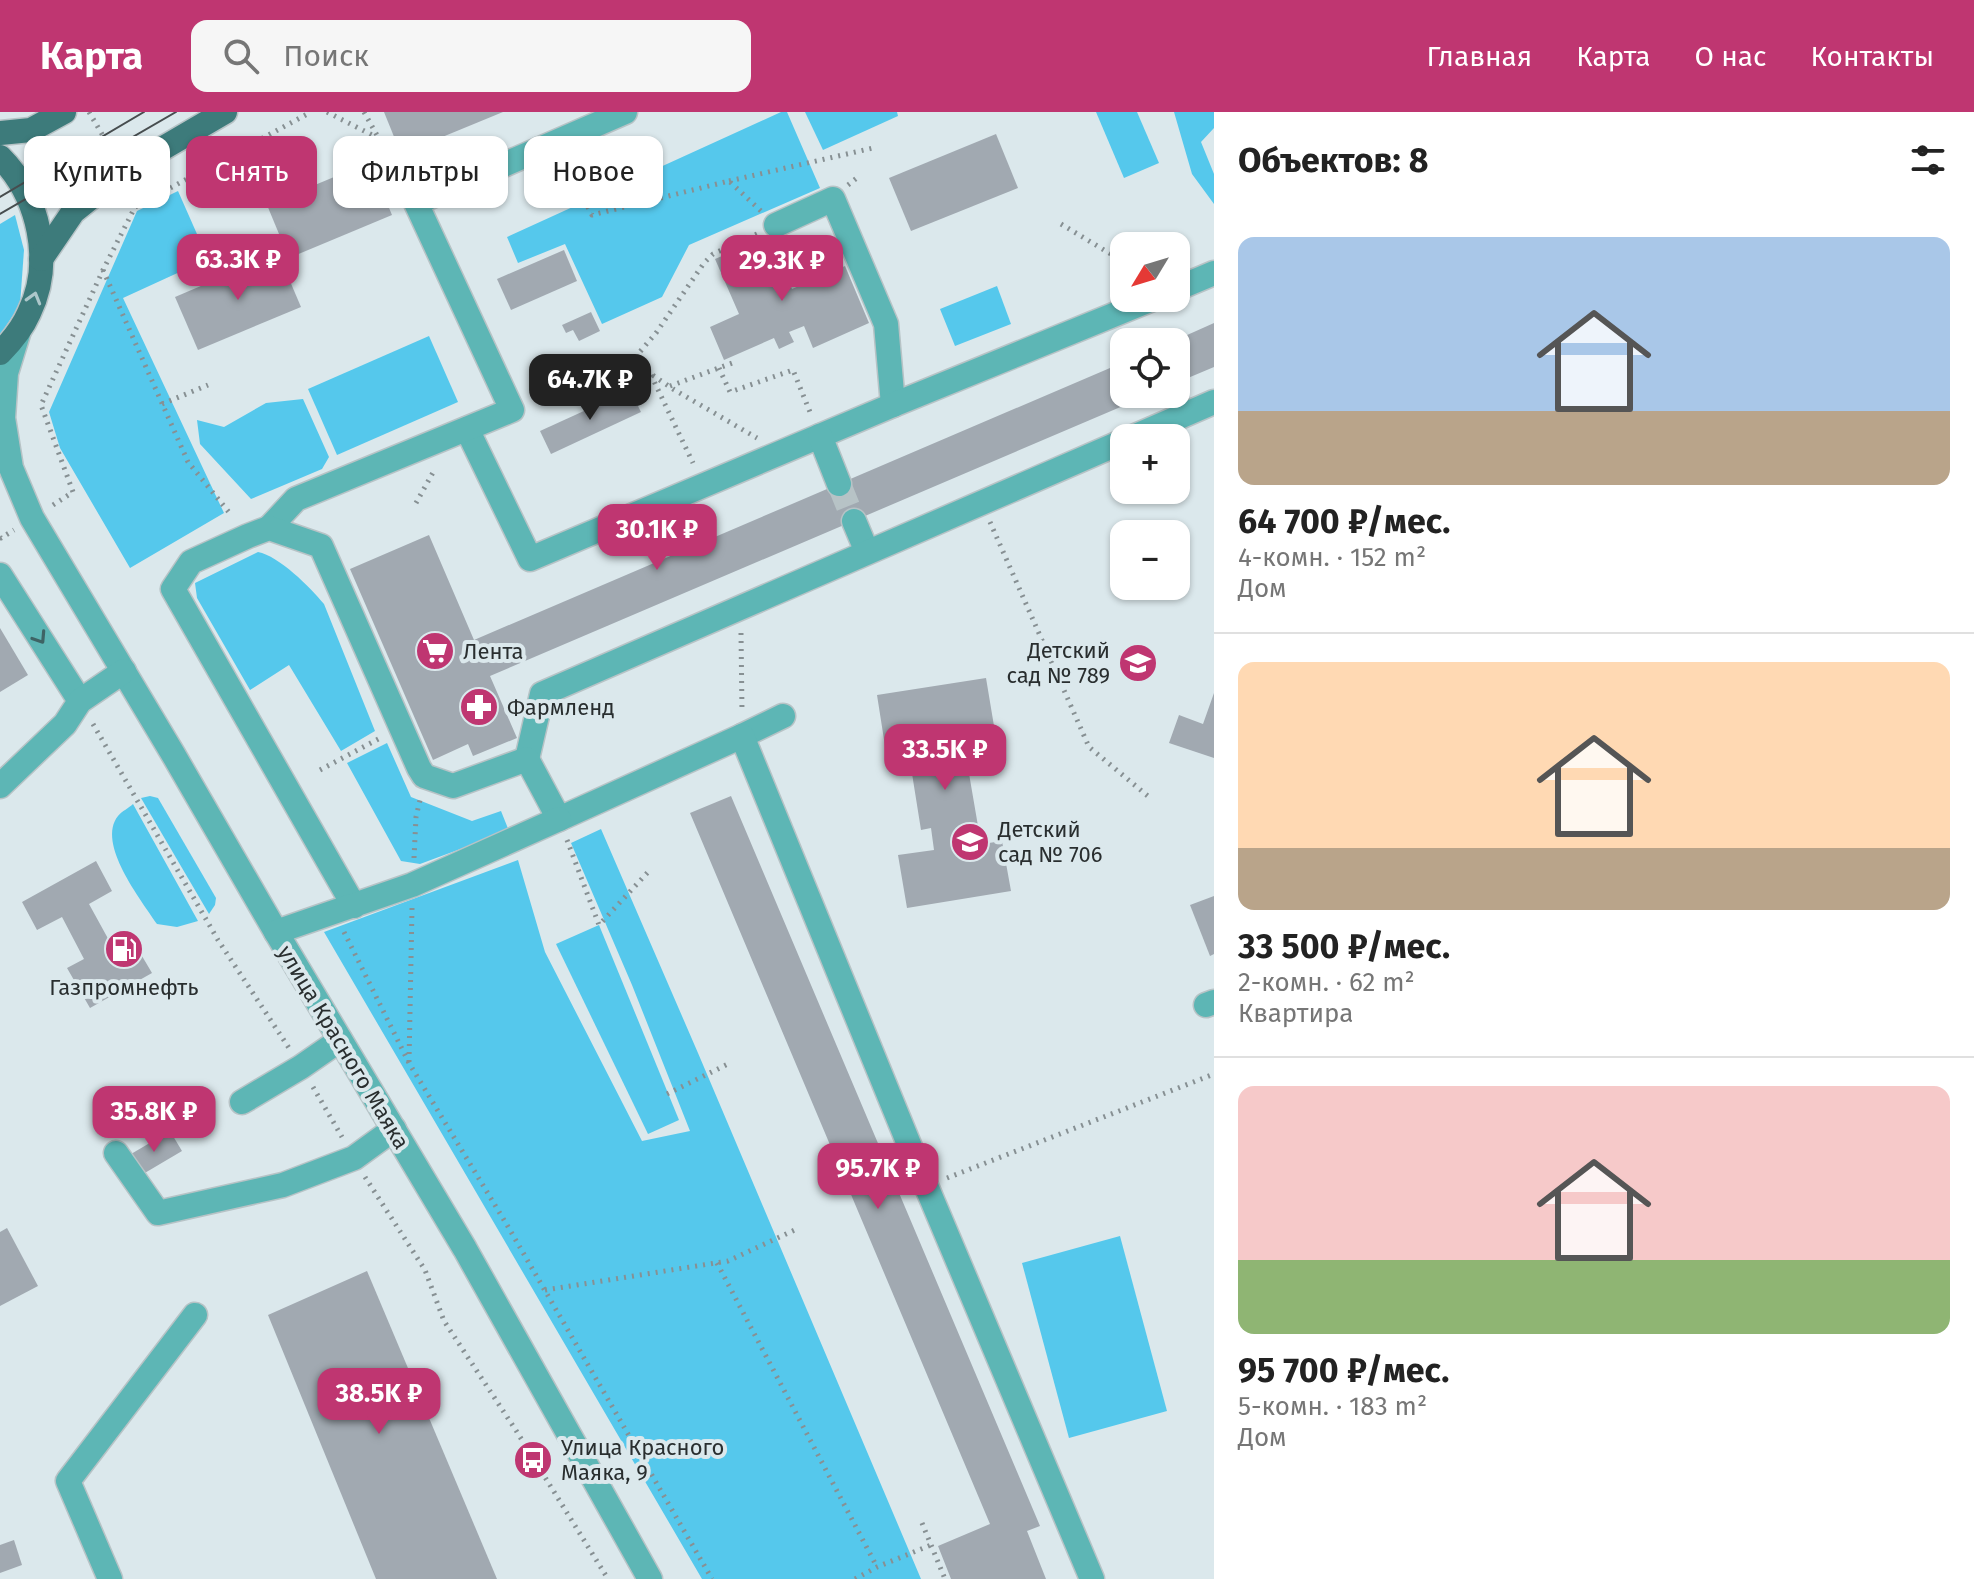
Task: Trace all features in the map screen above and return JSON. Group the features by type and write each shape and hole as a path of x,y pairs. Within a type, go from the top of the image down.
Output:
{"main road":[{"path":"0,133 31,130 64,112"},
{"path":"41,259 73,212 124,171 225,112"},
{"path":"0,157 21,185 35,214 41,259 31,311 18,334 0,353"}],"street":[{"path":"571,136 625,112"},
{"path":"776,225 833,199 886,324 893,405"},
{"path":"344,910 173,589 191,562 258,532 296,499 512,410 418,208"},
{"path":"1190,283 1214,273"},
{"path":"467,429 530,559 1121,312"},
{"name":"улица Красного Маяка","path":"18,334 6,373 3,418 11,468 32,518"},
{"path":"1163,424 1214,402"},
{"path":"820,436 839,484"},
{"path":"559,819 527,759 542,694 1110,447"},
{"name":"улица Красного Маяка","path":"0,475 32,518 124,671 465,1249 650,1579"},
{"path":"854,521 867,552"},
{"path":"258,532 321,546 424,776 453,786 527,759"},
{"path":"0,575 80,701"},
{"path":"0,786 65,724 80,701 124,671"},
{"path":"276,932 412,885 783,716"},
{"path":"742,736 1092,1579"},
{"path":"242,1102 340,1040"},
{"path":"116,1153 158,1213 283,1185 354,1158 394,1129"},
{"path":"110,1579 68,1481 195,1315"}],"path":[{"path":"73,492 41,405 135,207 311,112"},
{"path":"327,112 375,136"},
{"path":"364,112 376,136"},
{"path":"663,197 873,148"},
{"path":"729,181 776,225 713,254 632,361 782,453"},
{"path":"588,208 592,215 620,208"},
{"path":"1061,224 1110,254"},
{"path":"103,270 188,462 258,532"},
{"path":"669,386 735,362"},
{"path":"719,368 730,392 793,370 820,436"},
{"path":"651,374 704,486"},
{"path":"162,404 208,385"},
{"path":"981,503 1089,747 1149,797"},
{"path":"740,607 742,736"},
{"path":"320,770 401,727"},
{"path":"409,1063 416,817"},
{"path":"559,819 599,925 649,871"},
{"path":"344,910 409,1063 712,1579"},
{"path":"667,1094 730,1063"},
{"path":"927,1186 1214,1074"},
{"path":"545,1290 728,1261 799,1228"},
{"path":"717,1263 877,1567"},
{"path":"922,1523 945,1579"},
{"path":"855,1579 931,1545"}],"shaded area":[{"path":"787,112 820,188 689,245 662,297 602,324 565,244 518,263 507,237 571,208 663,208 663,166"},
{"path":"805,112 897,112 898,116 823,150"},
{"path":"1096,112 1137,112 1159,163 1124,178"},
{"path":"1174,112 1214,112 1214,128 1201,142 1214,174 1214,204 1192,174"},
{"path":"178,191 208,259 123,298 224,513 130,568 60,448 49,412 137,211 143,208 170,208 170,195"},
{"path":"15,215 24,250 20,305 0,335 0,224"},
{"path":"997,286 1011,324 955,346 940,309"},
{"path":"429,336 458,402 337,455 308,389"},
{"path":"303,399 329,457 322,469 251,499 200,444 197,420 224,427 266,403"},
{"path":"258,552 284,566 324,604 375,731 341,751 289,665 250,690 197,598 195,583"},
{"path":"387,743 411,797 472,821 501,811 509,831 420,864 401,861 347,763"},
{"path":"141,798 158,798 216,898 209,914"},
{"path":"133,804 198,921 177,927 157,924 123,871 116,856 113,827 118,816"},
{"path":"601,829 921,1579 702,1579 324,932 518,860 545,952 642,1141 690,1131 571,843"},
{"path":"599,925 679,1120 648,1134 556,944"},
{"path":"1120,1236 1167,1411 1069,1438 1022,1263"}],"building":[{"path":"384,112 503,112 445,136 394,136"},
{"path":"996,134 1018,188 911,231 889,178"},
{"path":"333,177 333,208 389,208 392,215 289,258 268,208 317,208 317,184"},
{"path":"769,236 792,289 845,266 869,323 813,348 804,326 789,332 794,342 779,349 774,338 724,360 710,327 739,314 715,259"},
{"path":"564,250 577,281 511,310 497,279"},
{"path":"278,253 301,307 198,350 175,297"},
{"path":"591,312 600,331 579,341 573,330 566,333 562,325"},
{"path":"1214,323 1214,367 1190,377 1190,334"},
{"path":"1110,368 1110,408 1118,408 490,676 517,738 473,756 468,744 433,760 350,569 429,535 474,640"},
{"path":"630,390 641,412 551,454 540,431"},
{"path":"0,628 28,675 0,692"},
{"path":"986,678 995,732 955,738 958,757 966,756 978,826 966,828 969,846 1002,841 1011,891 907,908 898,855 934,850 931,828 921,830 910,761 923,759 920,740 885,746 877,695"},
{"path":"1214,693 1214,758 1169,743 1179,715 1203,724"},
{"path":"731,796 1040,1526 1027,1531 1046,1579 951,1579 938,1546 990,1524 690,813"},
{"path":"96,861 112,891 89,904 111,944 129,934 152,973 90,1008 67,968 84,959 62,917 37,930 22,902"},
{"path":"1214,896 1214,954 1210,956 1190,905"},
{"path":"170,1131 182,1151 138,1177 126,1157"},
{"path":"7,1228 38,1286 0,1306 0,1232"},
{"path":"367,1271 497,1579 376,1579 268,1315"},
{"path":"14,1540 22,1565 0,1573 0,1545"}],"tunnel":[{"path":"839,484 854,521"}],"tram line":[{"path":"0,197 144,112"},
{"path":"0,214 176,112"}],"place":[{"name":"Лента","path":"435,651"},
{"name":"Детский сад № 789","path":"1138,663"},
{"name":"Фармленд","path":"479,707"},
{"name":"Детский сад № 706","path":"970,842"},
{"name":"Газпромнефть","path":"124,949"},
{"name":"Улица Красного Маяка, 9","path":"533,1460"}]}
